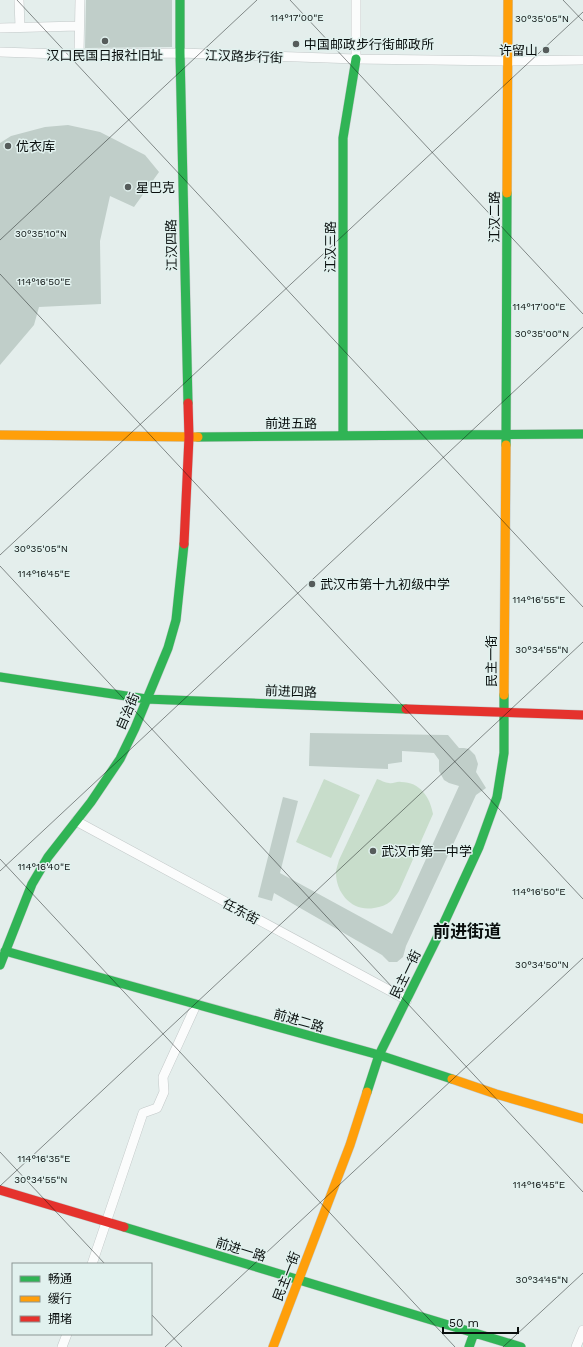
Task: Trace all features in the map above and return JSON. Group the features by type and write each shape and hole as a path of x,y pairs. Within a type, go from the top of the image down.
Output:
{"street":[{"path":"19,0 20,28"},
{"path":"78,54 80,0"},
{"name":"江汉四路","path":"180,0 189,437"},
{"path":"356,0 356,59"},
{"name":"江汉二路","path":"505,435 508,0"},
{"path":"0,28 79,26"},
{"name":"江汉路步行街","path":"0,52 180,54 508,62 583,60"},
{"name":"江汉三路","path":"343,436 343,138 356,59"},
{"name":"前进五路","path":"0,435 189,437 583,434"},
{"name":"民主一街","path":"273,1347 350,1145 379,1055 437,938 479,847 497,796 504,753 505,435"},
{"name":"自治街","path":"0,965 32,884 48,857 91,802 120,759 135,728 168,648 176,620 184,552 189,437"},
{"name":"前进四路","path":"0,677 146,699 583,715"},
{"name":"任东街","path":"76,821 407,1000"},
{"name":"前进二路","path":"5,952 379,1055 496,1094 583,1119"},
{"path":"92,1263 143,1113 158,1108 164,1092 162,1077 196,1004"},
{"name":"前进一路","path":"0,1190 521,1347"},
{"path":"576,1347 583,1330"},
{"path":"469,1347 474,1333"},
{"path":"62,1347 67,1335"}],"green space":[{"path":"324,779 360,795 331,858 296,842"},
{"path":"377,779 388,783 408,783 419,788 427,796 433,814 398,892 391,901 385,905 377,908 366,909 353,904 342,894 337,881 336,871 339,860"}],"building":[{"path":"86,0 172,0 172,47 85,48"},
{"path":"68,125 100,132 145,155 159,172 134,207 110,196 100,241 101,304 39,307 34,325 0,365 0,143 11,136 45,127"},
{"path":"310,733 448,735 459,748 469,749 475,755 478,764 476,772 486,788 476,795 406,946 403,957 397,962 389,962 382,955 274,893 272,901 258,897 283,797 298,801 280,873 392,934 459,786 444,780 439,771 439,760 434,753 402,751 402,762 388,764 388,769 309,766"}],"traffic: fast":[{"path":"180,0 188,403"},
{"path":"343,436 343,138 356,59"},
{"path":"506,445 507,193"},
{"path":"198,437 583,434"},
{"path":"0,965 32,884 48,857 91,802 120,759 135,728 168,648 176,620 184,544"},
{"path":"0,677 146,699 406,709"},
{"path":"367,1092 379,1055 437,938 479,847 497,797 504,753 504,695"},
{"path":"5,951 379,1055 452,1079"},
{"path":"124,1227 521,1347"},
{"path":"469,1347 474,1333"}],"traffic: slow":[{"path":"507,193 508,0"},
{"path":"0,435 198,437"},
{"path":"504,695 506,445"},
{"path":"452,1079 496,1094 583,1119"},
{"path":"273,1347 350,1145 367,1092"}],"traffic: jam":[{"path":"184,544 189,437 188,403"},
{"path":"406,709 583,715"},
{"path":"0,1190 124,1227"}],"place":[{"name":"汉口民国日报社旧址","path":"105,41"},
{"name":"中国邮政步行街邮政所","path":"296,44"},
{"name":"许留山","path":"546,50"},
{"name":"优衣库","path":"8,146"},
{"name":"星巴克","path":"128,187"},
{"name":"武汉市第十九初级中学","path":"312,584"},
{"name":"武汉市第一中学","path":"373,851"}],"district":[{"name":"前进街道","path":"467,931"}]}
